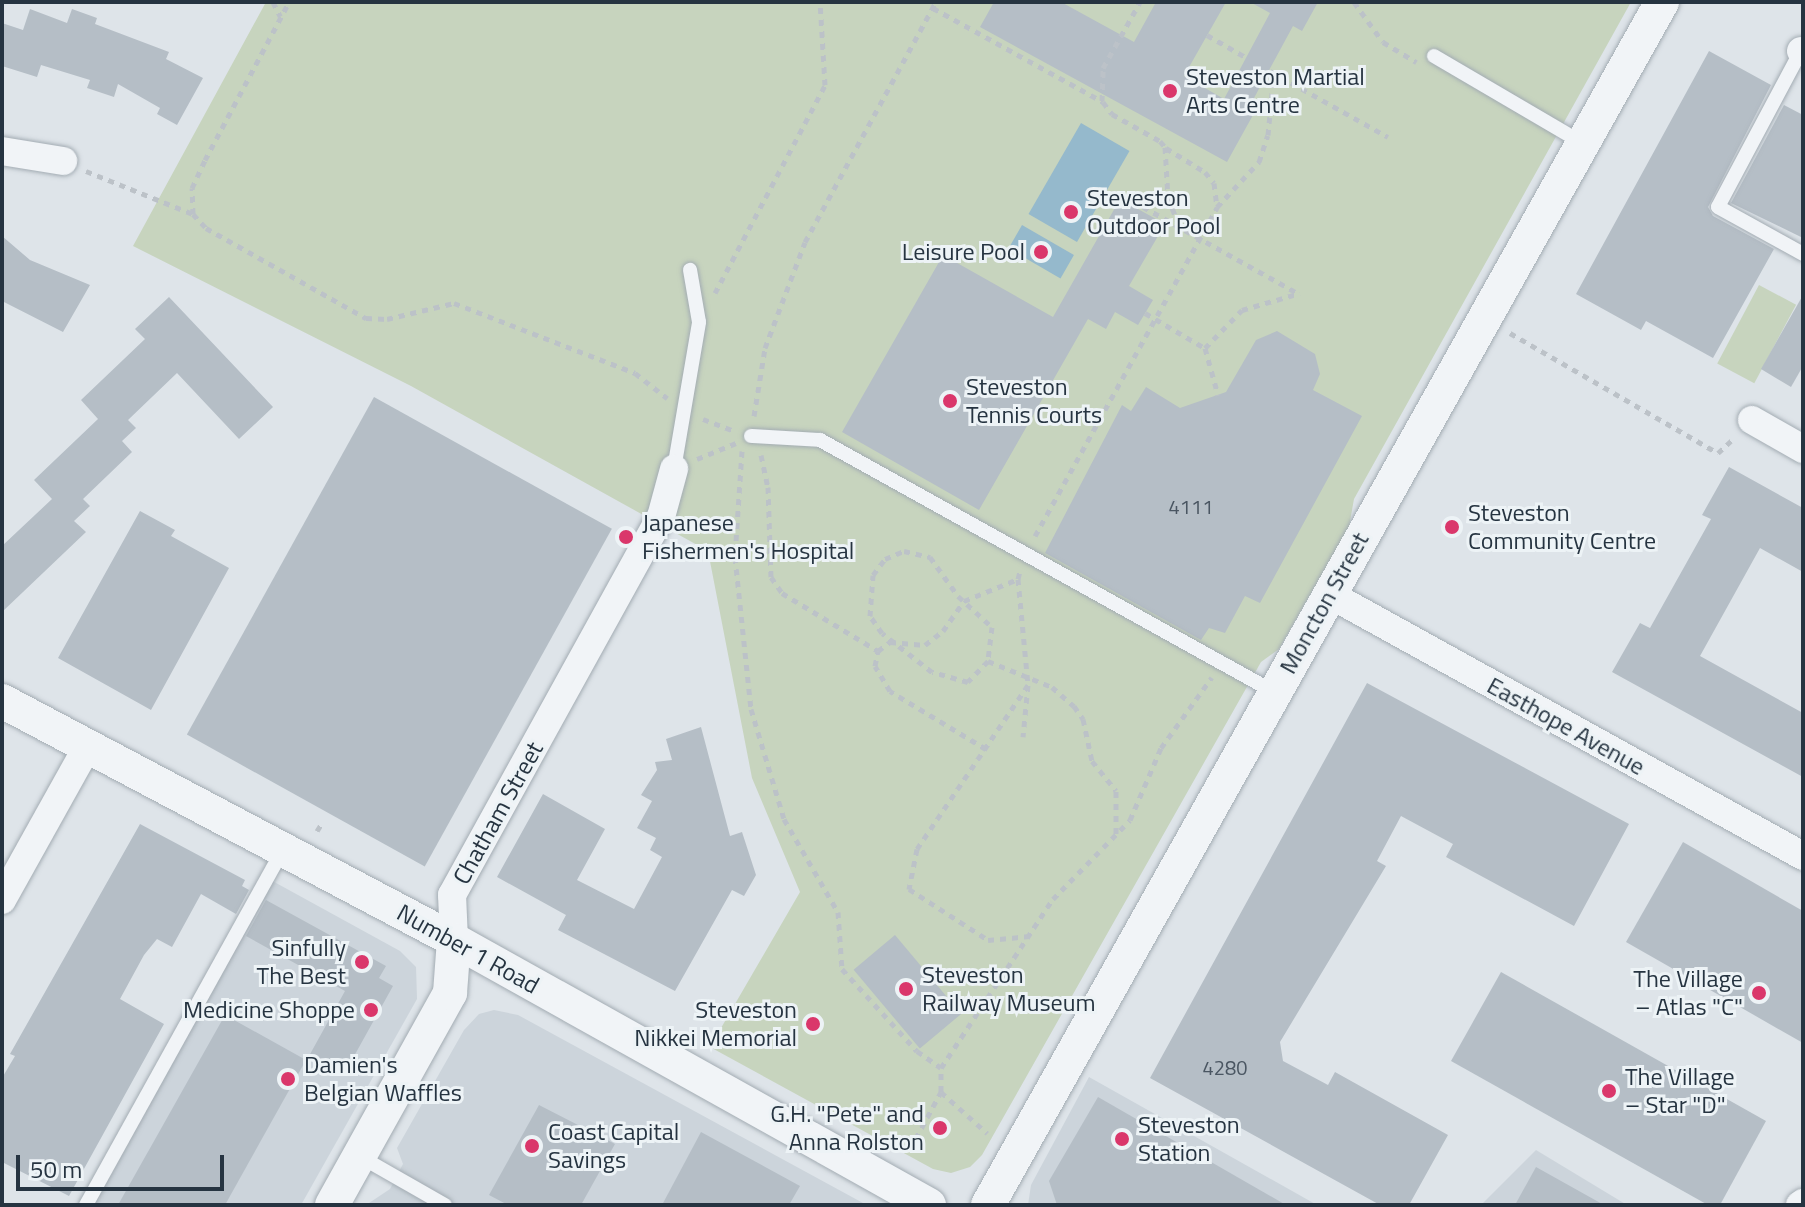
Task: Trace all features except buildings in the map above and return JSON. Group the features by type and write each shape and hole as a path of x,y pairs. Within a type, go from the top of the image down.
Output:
{"street":[{"name":"Moncton Street","path":"988,1205 1662,2"},
{"path":"2,151 63,161"},
{"path":"1752,420 1803,449"},
{"name":"Chatham Street","path":"332,1205 450,993 454,940 452,895 661,517 674,469"},
{"name":"Easthope Avenue","path":"1329,594 1803,856"},
{"name":"Number 1 Road","path":"2,701 454,940 929,1205"},
{"path":"2,900 87,747"}],"lane":[{"path":"1802,50 1718,207 1803,254"},
{"path":"1430,62 1582,143"},
{"path":"674,469 699,322 690,270"},
{"path":"754,436 820,440 1220,665 1274,692"},
{"path":"86,1205 282,850"},
{"path":"359,1156 445,1205"}],"path":[{"path":"273,2 281,16"},
{"path":"193,214 192,188 198,174 289,2"},
{"path":"699,322 825,85 820,2"},
{"path":"1140,2 1103,68 1099,88 1103,102 1112,114 1205,172 1214,183 1217,207"},
{"path":"1354,2 1383,42 1430,62"},
{"path":"878,651 782,593 771,577 768,487 754,436 765,348 805,242 934,5 1103,102"},
{"path":"1207,35 1247,58"},
{"path":"1023,737 1028,685 1018,579 1025,555 1198,239 1217,207 1250,175 1264,151 1272,72 1388,137"},
{"path":"1165,147 1168,197 1180,229"},
{"path":"63,161 193,214 206,228 366,318 387,319 454,303 635,373 686,412 754,436"},
{"path":"1122,195 1299,293 1242,310 1205,348"},
{"path":"1145,313 1205,348 1218,395"},
{"path":"1483,317 1718,453 1752,420"},
{"path":"674,469 754,436"},
{"path":"754,436 739,457 735,557 751,709 784,819 838,912 842,969 917,1051 941,1068"},
{"path":"904,551 930,557 964,601 992,627 988,661 968,682 950,680 898,643 882,633 870,616 873,575 885,559 904,551"},
{"path":"986,749 890,691 875,666 878,651 890,642 925,645 943,631 964,601 1018,579"},
{"path":"988,661 1064,694 1083,719 1092,761 1116,791 1116,835"},
{"path":"910,1149 941,1092 941,1068 1053,899 1130,820 1161,748 1220,665"},
{"path":"1028,685 917,849 909,889 988,940 1031,935"},
{"path":"317,831 322,823"},
{"path":"941,1092 987,1133"}],"shaded area":[{"path":"267,878 400,951 416,967 417,999 301,1205 86,1205"},
{"path":"494,1010 518,1015 863,1203 889,1205 366,1205 390,1189 403,1164 397,1148 464,1030 479,1014"},
{"name":"Steveston Station","path":"1089,1077 1317,1205 1028,1205 1031,1185"},
{"path":"1536,1150 1627,1205 1481,1205"}],"green space":[{"path":"266,2 1631,2 1354,499 1349,527 1279,649 1261,662 982,1155 970,1167 951,1173 933,1169 710,1047 800,892 752,778 708,551 411,386 133,246"},
{"path":"1759,285 1796,305 1754,383 1717,364"}],"water":[{"path":"1081,123 1129,151 1077,242 1028,214"},
{"name":"Leisure Pool","path":"1022,225 1074,255 1060,278 1008,248"}],"place":[{"name":"Steveston Martial Arts Centre","path":"1170,91"},
{"name":"Steveston Outdoor Pool","path":"1071,212"},
{"name":"Leisure Pool","path":"1041,252"},
{"name":"Steveston Tennis Courts","path":"950,401"},
{"name":"Steveston Community Centre","path":"1452,527"},
{"name":"Japanese Fishermen's Hospital","path":"626,537"},
{"name":"Sinfully The Best","path":"362,962"},
{"name":"Steveston Railway Museum","path":"906,989"},
{"name":"The Village – Atlas \"C\"","path":"1759,993"},
{"name":"Medicine Shoppe","path":"371,1010"},
{"name":"Steveston Nikkei Memorial","path":"813,1024"},
{"name":"Damien's Belgian Waffles","path":"288,1079"},
{"name":"The Village – Star \"D\"","path":"1609,1091"},
{"name":"G.H. \"Pete\" and Anna Rolston","path":"940,1128"},
{"name":"Steveston Station","path":"1122,1139"},
{"name":"Coast Capital Savings","path":"532,1146"}]}
